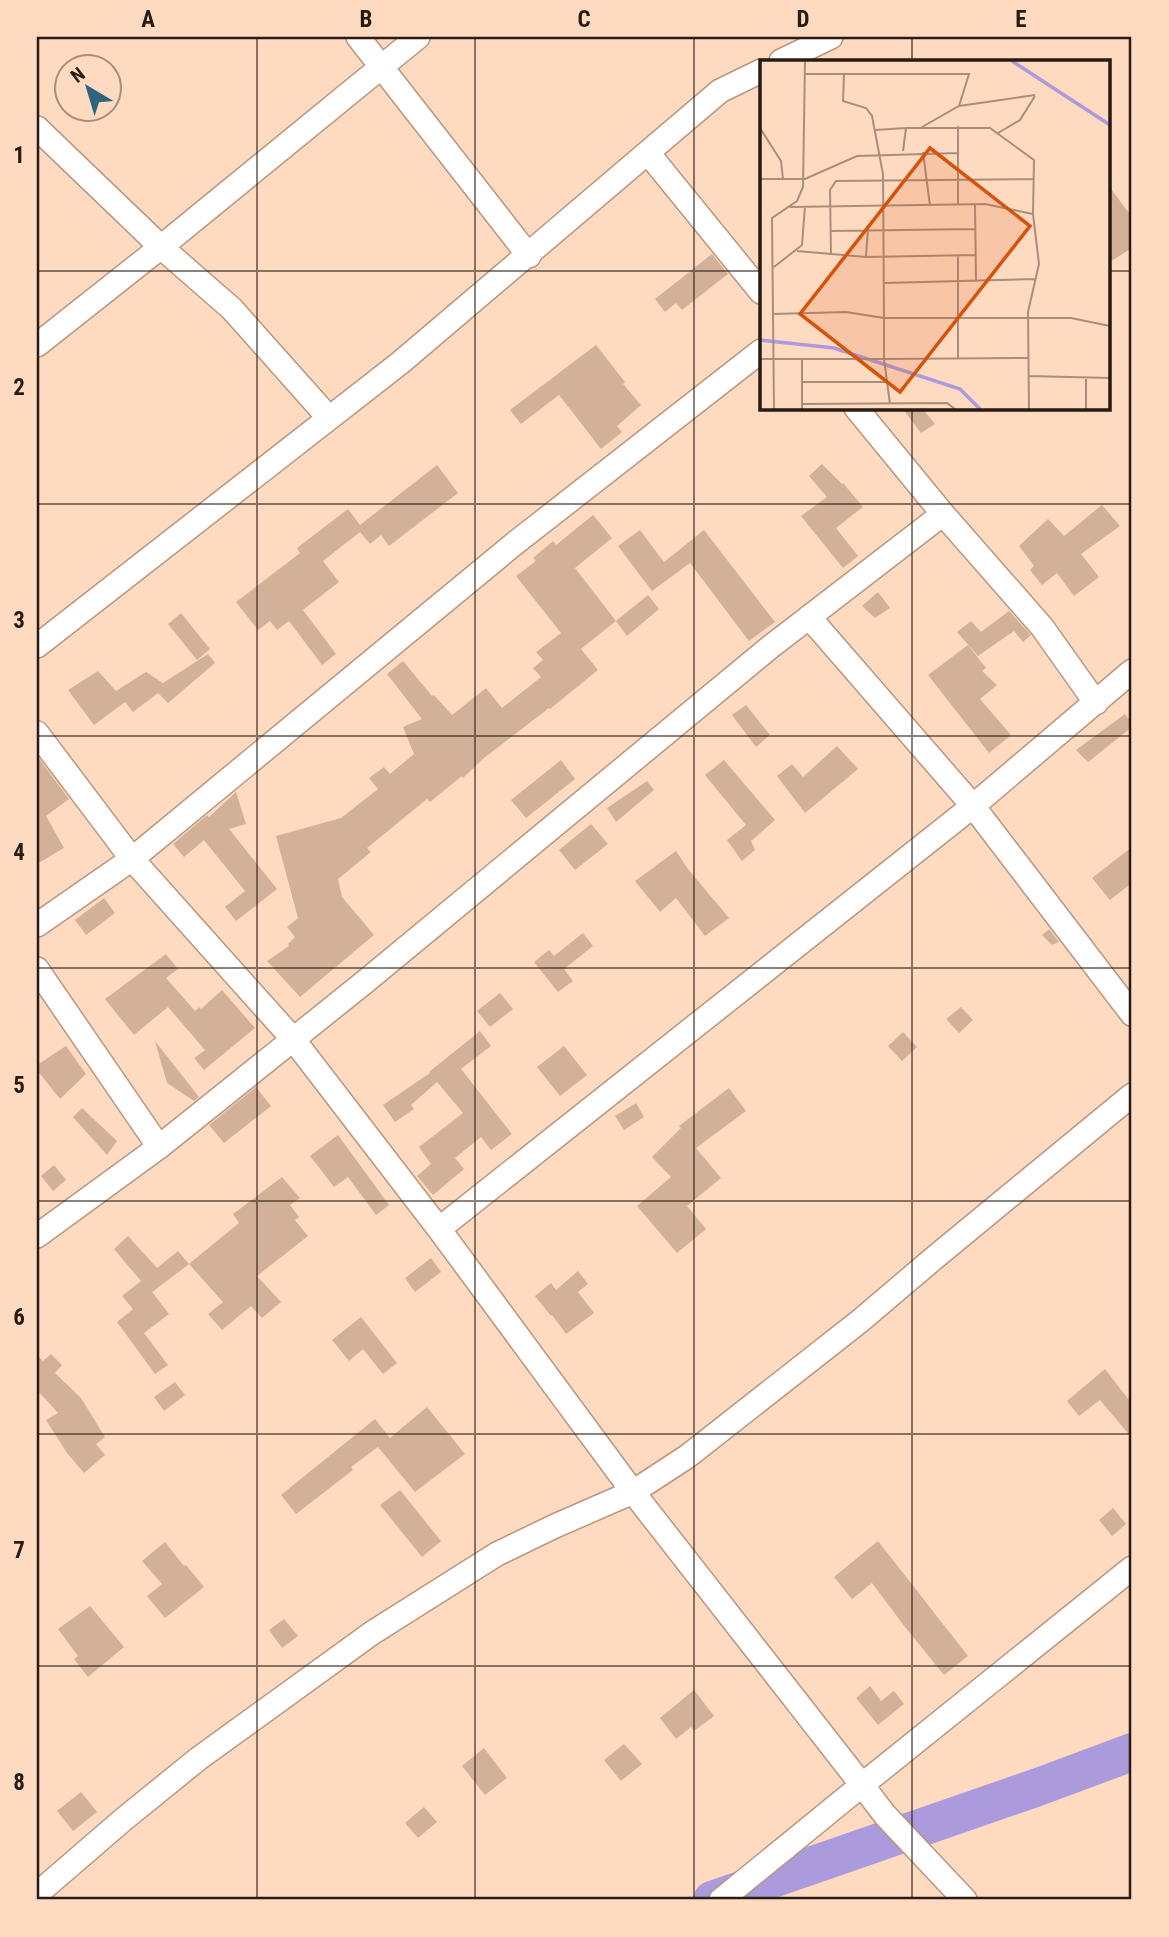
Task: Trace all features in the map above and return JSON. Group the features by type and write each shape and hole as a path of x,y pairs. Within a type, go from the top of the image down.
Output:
{"street":[{"path":"358,37 529,256"},
{"path":"37,345 418,37"},
{"path":"783,60 831,37"},
{"path":"37,646 400,363 720,91 760,71"},
{"path":"37,128 160,247 232,309 329,418"},
{"path":"648,153 760,291"},
{"path":"37,925 132,859 514,544 760,352"},
{"path":"858,410 943,514 1042,627 1096,703"},
{"path":"37,1236 159,1147 376,973 809,617 943,514"},
{"path":"809,617 973,806 1132,1014"},
{"path":"439,1229 973,806 1132,671"},
{"path":"37,733 132,859 293,1039 439,1229 633,1492 885,1815 965,1900"},
{"path":"37,970 159,1147"},
{"path":"37,1894 198,1759 361,1641 497,1554 633,1492 688,1456 860,1321 1132,1095"},
{"path":"721,1900 1132,1568"}],"building":[{"path":"1110,188 1132,217 1132,248 1110,262"},
{"path":"712,254 728,274 682,310 676,303 665,312 655,299"},
{"path":"596,345 641,405 617,426 622,432 601,449 559,395 521,424 510,410"},
{"path":"904,410 924,410 935,424 921,433"},
{"path":"822,464 863,507 836,528 858,556 843,568 801,516 827,497 809,476"},
{"path":"437,465 458,493 389,546 381,535 370,544 360,532 323,561 339,582 303,610 336,654 322,665 289,621 277,630 270,621 258,630 236,602 300,553 297,548 348,509 360,525"},
{"path":"1102,505 1120,526 1081,554 1099,577 1074,596 1057,573 1042,585 1030,570 1034,566 1019,546 1048,519 1064,536"},
{"path":"593,515 612,538 575,568 616,621 581,649 598,670 484,758 463,778 462,776 430,802 427,799 367,848 371,852 338,879 342,897 374,935 300,997 267,961 289,946 295,937 287,927 298,918 276,836 341,818 378,789 369,778 384,767 390,774 414,754 403,727 422,719 387,674 403,661 452,715 486,688 502,708 541,677 533,668 543,660 536,652 561,633 516,576 536,561 533,558 553,541 556,545"},
{"path":"640,530 664,562 704,530 775,622 749,641 690,563 652,591 618,546"},
{"path":"878,592 890,608 875,618 862,606"},
{"path":"648,595 659,609 627,636 616,621"},
{"path":"1009,611 1031,635 1023,642 1014,631 978,656 957,632 971,621 981,632"},
{"path":"181,613 210,649 197,660 168,624"},
{"path":"968,645 986,668 982,671 997,685 980,699 1011,735 989,753 928,675"},
{"path":"208,654 215,663 168,703 158,693 133,712 125,702 94,725 68,690 98,671 116,691 146,672 163,683"},
{"path":"746,705 770,735 756,747 732,715"},
{"path":"1125,714 1132,727 1088,762 1076,750"},
{"path":"837,746 858,769 805,813 777,776 792,764 803,777"},
{"path":"37,756 69,799 46,816 64,848 37,864"},
{"path":"561,760 575,779 526,818 511,800"},
{"path":"724,760 775,820 751,841 755,850 742,861 727,840 746,825 705,775"},
{"path":"647,781 654,790 616,822 607,808"},
{"path":"236,792 246,824 229,829 277,889 236,921 225,907 245,891 204,840 184,857 173,844"},
{"path":"591,824 608,844 575,870 559,850"},
{"path":"1132,847 1132,883 1110,900 1092,878"},
{"path":"676,851 729,918 705,936 676,898 660,912 635,881"},
{"path":"104,898 115,913 86,935 75,920"},
{"path":"1049,929 1059,942 1052,945 1042,935"},
{"path":"583,933 593,946 564,969 573,981 558,992 534,962 549,950 554,956"},
{"path":"166,954 178,969 166,978 195,1011 200,1007 201,1009 222,990 255,1028 204,1070 194,1058 205,1050 168,1007 134,1035 105,999"},
{"path":"500,993 513,1009 490,1027 477,1011"},
{"path":"961,1007 973,1020 959,1033 946,1019"},
{"path":"480,1031 491,1046 461,1069 512,1134 491,1150 481,1137 455,1158 464,1169 433,1195 417,1176 431,1164 419,1147 463,1113 437,1082 411,1105 414,1109 395,1122 383,1105 430,1073"},
{"path":"903,1032 917,1047 902,1061 888,1046"},
{"path":"155,1041 199,1097 194,1101 167,1083"},
{"path":"66,1046 86,1074 60,1099 37,1070 37,1065"},
{"path":"564,1046 587,1075 560,1096 537,1067"},
{"path":"256,1087 271,1106 224,1143 209,1125"},
{"path":"729,1088 746,1111 696,1148 721,1178 687,1206 706,1229 677,1253 637,1206 671,1177 652,1157 681,1128 679,1126"},
{"path":"636,1103 644,1117 624,1130 615,1116"},
{"path":"82,1108 117,1141 107,1155 73,1117"},
{"path":"338,1135 389,1205 376,1215 348,1177 334,1187 310,1156"},
{"path":"54,1165 66,1180 53,1191 41,1176"},
{"path":"282,1177 300,1198 290,1205 299,1217 295,1220 308,1236 257,1276 281,1302 262,1318 251,1306 222,1330 208,1314 223,1302 189,1264 239,1223 233,1214"},
{"path":"128,1236 157,1268 178,1251 189,1264 152,1292 169,1314 144,1333 168,1365 155,1374 117,1322 133,1309 122,1296 141,1281 114,1249"},
{"path":"431,1258 441,1272 415,1292 405,1278"},
{"path":"578,1271 588,1284 578,1292 594,1313 566,1334 535,1296 551,1283 556,1290"},
{"path":"361,1317 397,1363 383,1374 363,1349 349,1361 332,1340"},
{"path":"51,1354 62,1365 55,1373 81,1398 105,1437 96,1444 105,1455 84,1473 67,1453 46,1420 58,1413 37,1390 37,1355 43,1361"},
{"path":"1105,1369 1132,1404 1132,1438 1100,1400 1079,1416 1067,1401"},
{"path":"175,1382 185,1395 164,1411 154,1397"},
{"path":"427,1407 465,1454 415,1492 378,1447 296,1514 281,1495 375,1419 390,1438"},
{"path":"400,1490 441,1541 422,1557 380,1505"},
{"path":"1113,1508 1126,1524 1112,1536 1099,1520"},
{"path":"878,1541 968,1656 944,1675 872,1583 852,1599 834,1577"},
{"path":"165,1542 204,1587 165,1618 147,1596 162,1584 142,1561"},
{"path":"90,1606 124,1647 88,1677 74,1659 78,1656 58,1629"},
{"path":"284,1619 298,1636 282,1648 269,1630"},
{"path":"870,1686 881,1701 894,1691 904,1704 878,1725 856,1698"},
{"path":"694,1690 714,1716 694,1731 691,1727 676,1739 660,1718"},
{"path":"624,1744 642,1764 621,1781 604,1760"},
{"path":"484,1748 507,1778 485,1795 462,1766"},
{"path":"81,1792 97,1812 73,1831 57,1811"},
{"path":"424,1807 437,1822 418,1838 405,1823"}],"waterway":[{"path":"712,1900 1132,1752"}]}
